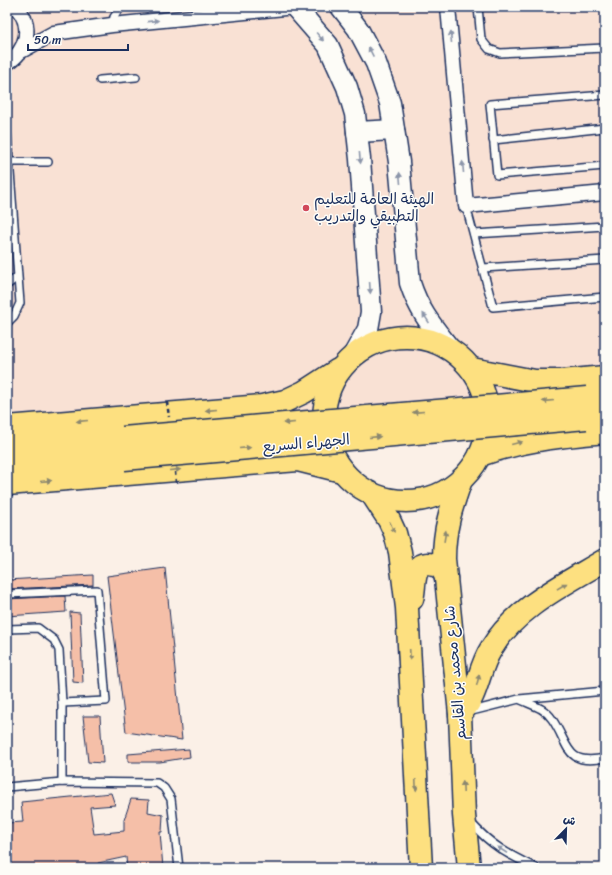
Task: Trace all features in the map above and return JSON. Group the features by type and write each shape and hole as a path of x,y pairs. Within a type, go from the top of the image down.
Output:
{"main road":[{"path":"401,337 423,338 450,349 462,358 472,369 480,382 488,411 488,426 485,441 480,455 471,469 461,480 448,490 434,496 418,500 403,501 387,499 372,494 355,484 342,470 333,457 327,443 324,428 323,412 326,397 331,383 339,370 354,354 380,340 401,337"},
{"path":"472,369 534,381 562,381 605,377"},
{"path":"7,427 262,406 285,401 339,370"},
{"name":"الجهراء السريع","path":"7,448 605,396"},
{"name":"الجهراء السريع","path":"7,469 605,416"},
{"path":"480,455 502,447 524,442 552,437 605,432"},
{"name":"الجهراء السريع","path":"7,484 298,460 342,470"},
{"name":"شارع محمد بن القاسم","path":"461,480 448,519 444,542 444,559 460,714 464,815 468,868"},
{"path":"372,494 389,520 395,533 400,552 407,608 421,868"},
{"path":"460,714 472,700 476,691 481,668 492,647 511,623 551,592 605,560"},
{"path":"407,608 413,595 414,577 419,568 433,564 442,569 446,578"}],"street":[{"path":"7,63 14,59 21,51 26,40 24,18 16,7"},
{"path":"21,51 54,33 112,25 295,7 328,45 347,87 355,114 362,182 371,312 368,329 354,354"},
{"path":"341,7 358,29 376,63 390,103 399,162 410,283 415,298 424,316 450,349"},
{"path":"448,7 466,206 605,193"},
{"path":"357,132 394,130"}],"lane":[{"path":"112,25 114,17 121,7"},
{"path":"478,7 481,39 489,49 500,53 605,48"},
{"path":"100,80 136,77"},
{"path":"605,95 490,104 497,175 605,166"},
{"path":"493,140 605,128"},
{"path":"7,133 8,162 20,303 14,316 7,323"},
{"path":"8,162 48,162"},
{"path":"466,206 493,307 605,297"},
{"path":"474,234 605,226"},
{"path":"483,268 605,260"},
{"path":"7,285 17,277"},
{"path":"7,594 97,590 106,701 62,703"},
{"path":"7,629 38,628 54,640 59,650 62,703 62,782"},
{"path":"460,714 519,699 605,690"},
{"path":"519,699 542,709 552,718 568,750 578,758 594,760 605,758"},
{"path":"7,787 62,782 157,783 164,788 171,799 179,868"},
{"path":"464,815 492,844 536,868"}],"shaded area":[{"name":"الهيئة العامة للتعليم التطبيقي والتدريب","path":"7,7 605,7 605,410 7,459"}],"building":[{"path":"165,568 182,740 126,732 107,576"},
{"path":"93,575 93,585 7,589 7,580"},
{"path":"65,596 66,612 7,616 7,599"},
{"path":"70,612 80,613 83,683 73,682"},
{"path":"83,716 100,716 103,763 88,762"},
{"path":"189,749 190,757 160,762 128,762 128,754"},
{"path":"111,793 115,805 90,807 94,834 124,831 124,820 131,799 149,800 148,812 163,815 162,832 160,832 163,868 127,868 126,857 98,863 97,868 7,868 7,823 23,822 21,802"}],"place":[{"name":"الهيئة العامة للتعليم التطبيقي والتدريب","path":"306,208"}]}
